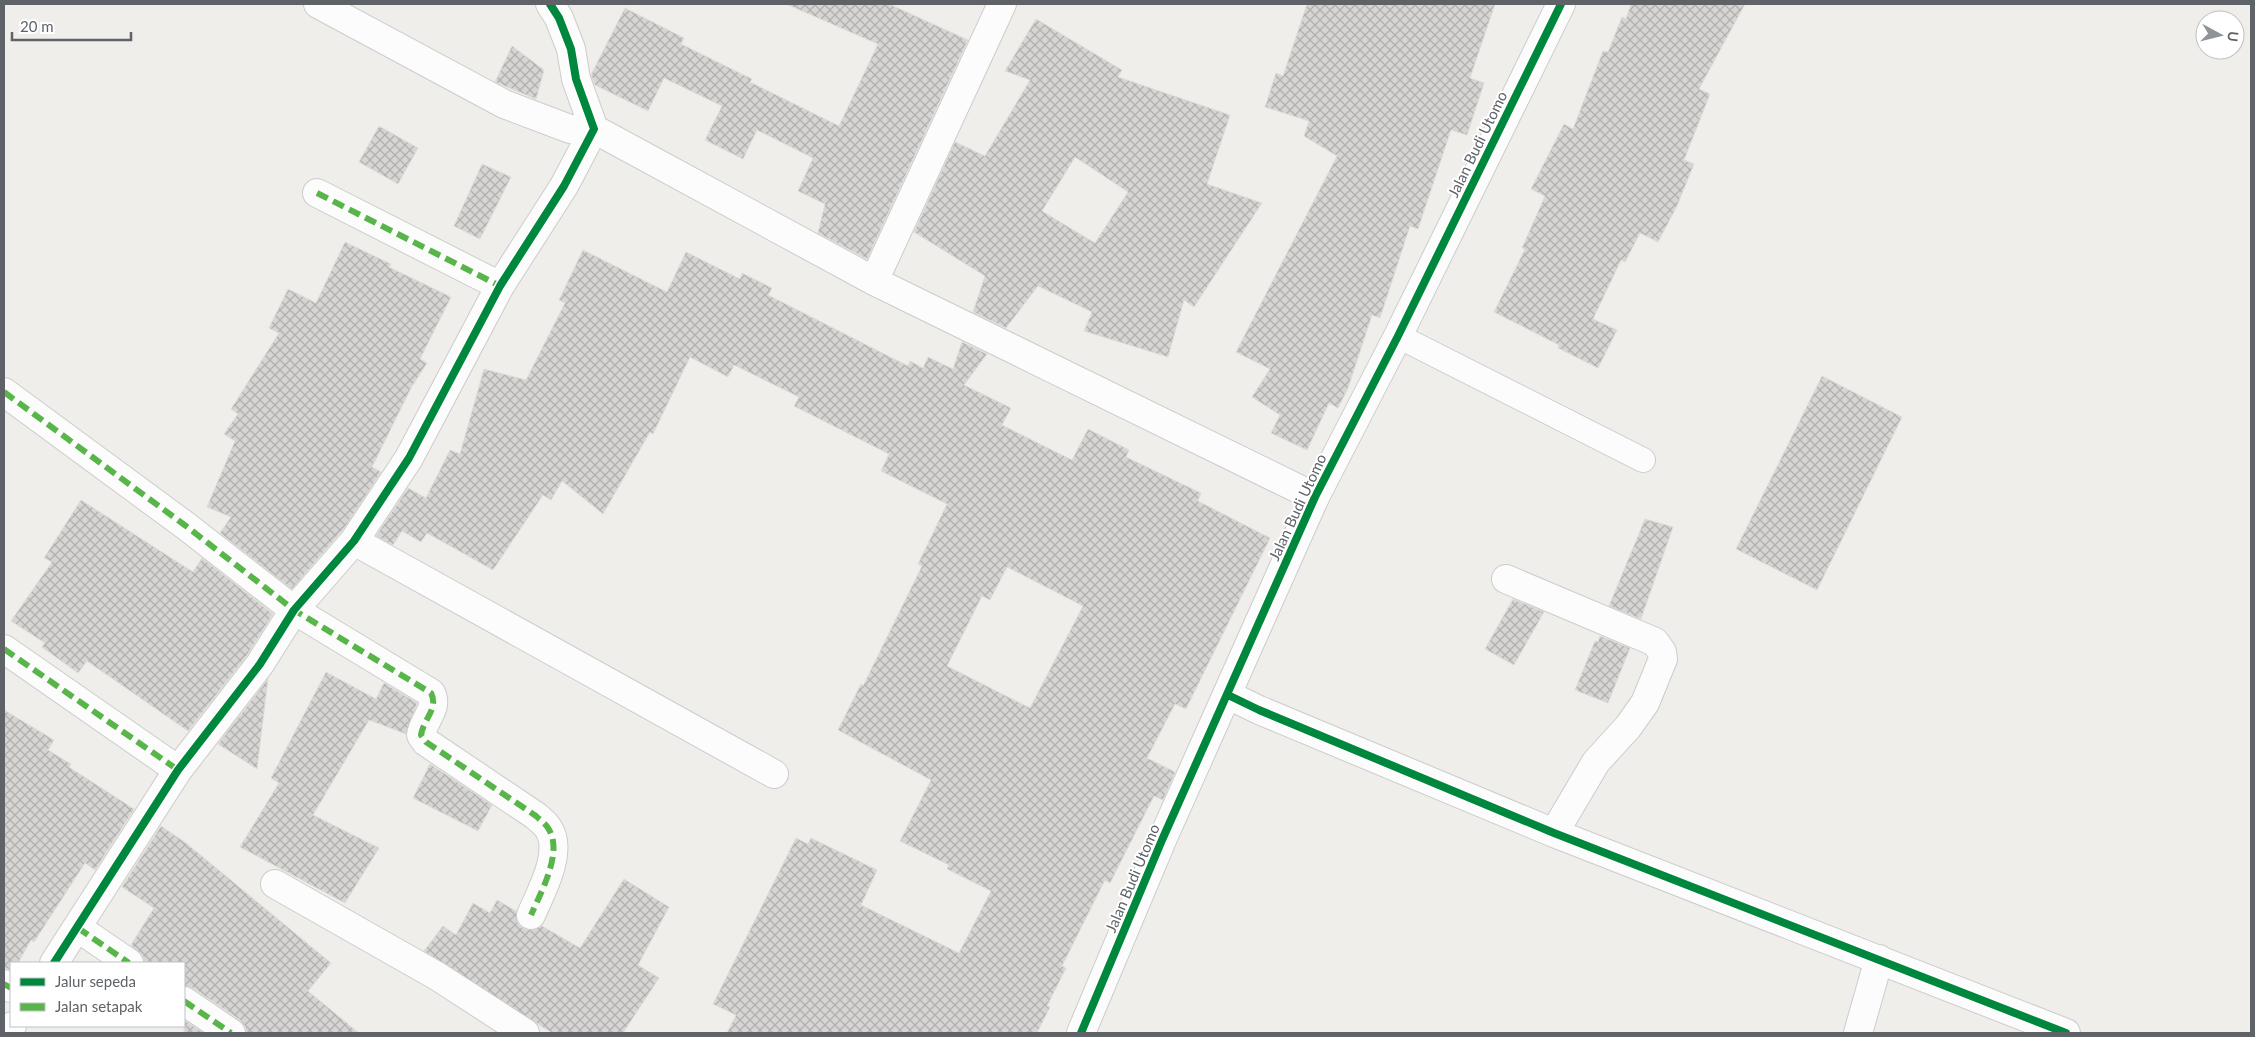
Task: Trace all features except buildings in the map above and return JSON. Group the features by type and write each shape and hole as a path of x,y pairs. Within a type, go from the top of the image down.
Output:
{"street":[{"path":"318,4 504,104 570,129 594,129 874,281 1315,498"},
{"path":"55,962 178,770 260,664 294,610 354,541 409,458 500,286 564,186 594,129 576,79 571,49 559,18 550,4"},
{"path":"874,281 1002,4"},
{"name":"Jalan Budi Utomo","path":"1081,1033 1162,840 1315,498 1398,336 1561,4"},
{"path":"317,193 500,286"},
{"path":"4,392 186,526 294,610 431,693 434,700 433,708 422,726 421,735 426,742 536,816 548,828 553,840 552,859 548,878 531,915"},
{"path":"354,541 774,774"},
{"path":"1506,578 1655,642 1662,652 1661,668 1645,703 1628,727 1596,762 1554,833"},
{"path":"4,648 178,770"},
{"path":"1228,694 1259,710 1554,833 2066,1033"},
{"path":"274,884 437,976 525,1033"},
{"path":"78,928 128,962"},
{"path":"1858,1033 1879,959"},
{"path":"185,1002 232,1033"}],"lane":[{"path":"1398,336 1643,460"}],"marked path":[{"path":"317,193 500,286"},
{"path":"4,392 186,526 294,610 431,693 433,698 432,709 421,735 426,742 536,816 547,826 552,837 554,848 549,872 531,915"},
{"path":"4,649 178,770"},
{"path":"78,928 128,962"},
{"path":"4,984 10,987"},
{"path":"185,1002 231,1033"}],"cycle path":[{"path":"55,962 178,770 260,664 294,610 354,541 409,458 500,286 564,186 594,129 576,79 571,49 559,18 550,4"},
{"path":"1081,1033 1162,840 1315,497 1398,336 1561,4"},
{"path":"1228,695 1259,710 1554,833 2066,1033"}]}
